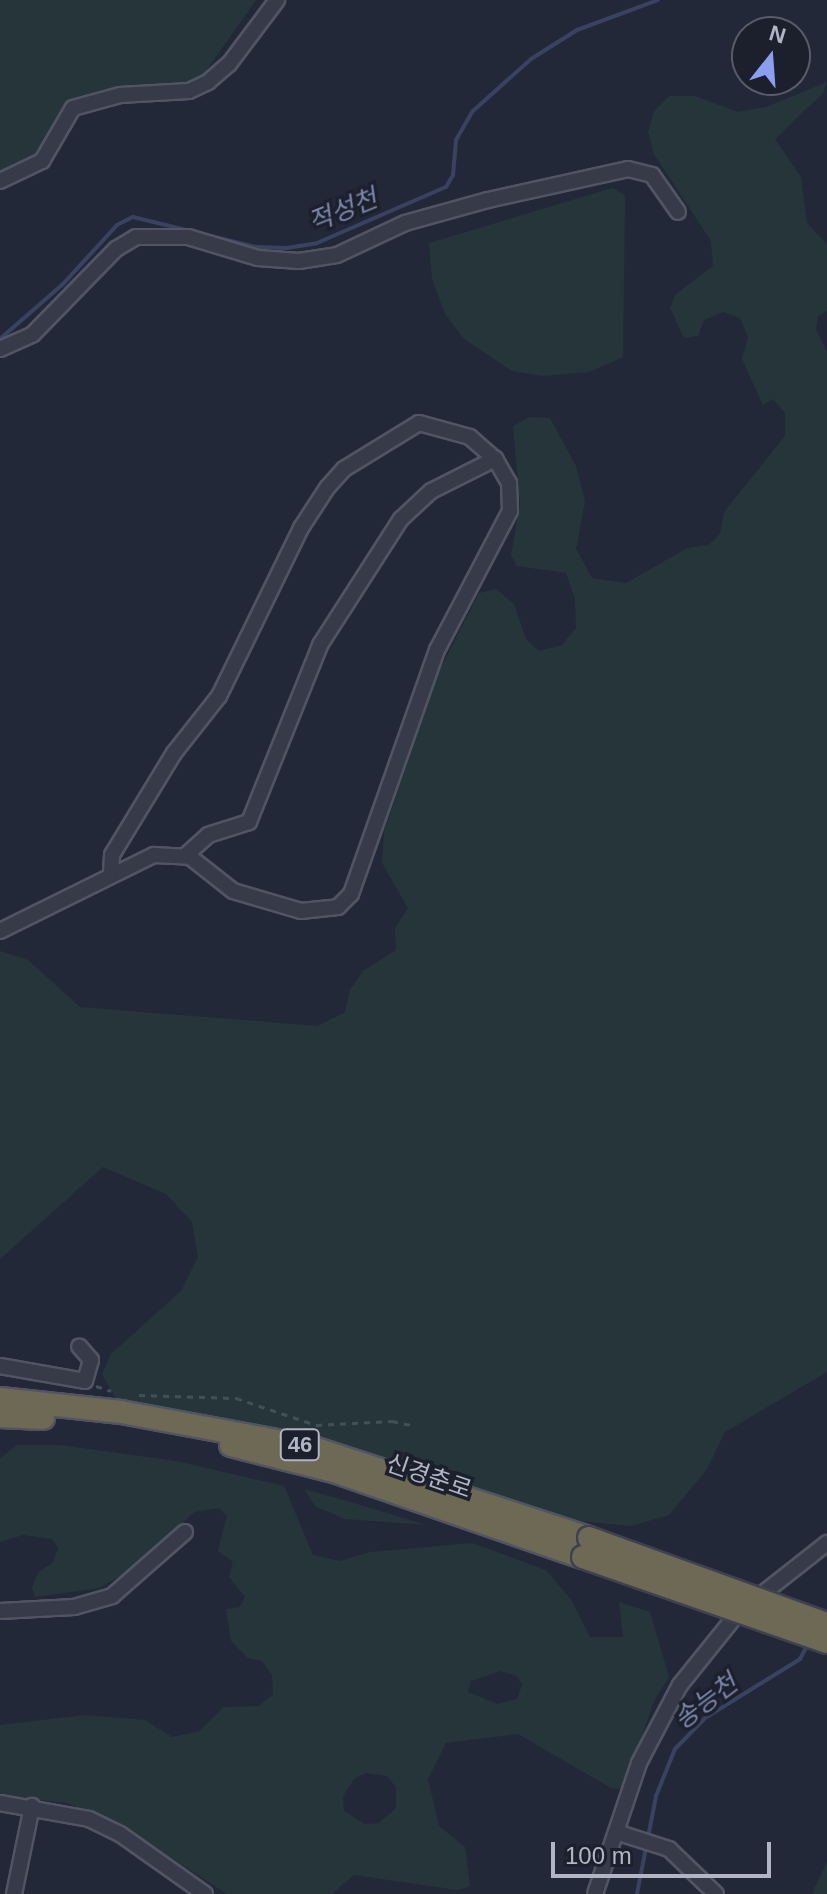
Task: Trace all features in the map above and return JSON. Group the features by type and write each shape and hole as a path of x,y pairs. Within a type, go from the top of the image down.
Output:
{"highway":[{"name":"신경춘로","path":"0,1399 121,1412 310,1447 586,1547 827,1642"},
{"name":"신경춘로","path":"0,1416 115,1425 228,1444 337,1472 827,1624"}],"street":[{"path":"0,181 42,161 73,108 120,95 189,91 208,82 229,64 277,0"},
{"path":"0,349 33,334 116,249 136,237 188,237 258,258 299,261 337,255 405,223 474,203 628,169 652,175 678,212"},
{"path":"0,931 154,855 185,856 233,891 301,911 338,907 351,894 437,650 510,511 509,483 495,459 470,437 419,423 344,469 301,528 219,696 174,753 112,855 111,874"},
{"path":"185,856 208,835 249,822 320,645 401,519 431,491 495,459"},
{"path":"0,1366 85,1381 91,1360 79,1346"},
{"path":"0,1611 74,1607 112,1596 185,1532"},
{"path":"595,1894 648,1742 693,1666 737,1614 827,1543"},
{"path":"0,1803 32,1806 89,1819 120,1834 205,1894"},
{"path":"14,1894 32,1806"},
{"path":"616,1832 657,1845 679,1856 716,1894"}],"path":[{"path":"85,1381 123,1393"},
{"path":"137,1395 236,1398 316,1425 411,1425"}],"shaded area":[{"path":"0,0 256,0 199,81 101,90 75,102 61,110 36,157 0,175"},
{"path":"827,82 823,93 775,139 801,177 807,223 827,244 827,311 818,316 816,330 827,352 827,1372 725,1432 707,1469 669,1515 631,1526 570,1520 309,1434 116,1399 102,1374 111,1354 181,1291 198,1257 192,1222 166,1194 103,1167 0,1259 0,951 28,960 80,1007 317,1026 345,1012 350,990 363,971 396,950 395,928 408,908 382,863 384,832 439,671 479,593 496,589 514,604 526,639 539,651 562,645 576,628 575,599 566,573 517,566 511,555 520,504 513,426 530,417 550,418 576,466 585,501 576,549 592,578 626,583 687,548 709,545 720,534 724,512 785,436 785,413 773,399 763,405 742,359 748,337 740,318 723,312 704,320 698,336 684,338 670,308 676,294 713,266 711,241 654,154 648,132 654,111 669,96 695,96 738,112 766,107 793,96 811,96 811,89"},
{"path":"612,188 625,195 623,357 589,372 542,376 512,371 464,339 445,314 432,279 429,243"},
{"path":"17,1445 60,1445 176,1461 284,1486 313,1555 340,1561 370,1552 472,1543 546,1570 572,1601 590,1637 623,1637 619,1602 650,1612 669,1677 654,1701 624,1789 611,1788 518,1734 446,1743 428,1779 439,1826 465,1847 470,1886 458,1890 354,1875 332,1894 227,1894 118,1823 66,1803 0,1795 0,1725 85,1715 145,1720 172,1737 200,1731 223,1707 259,1706 273,1694 272,1675 262,1661 248,1658 231,1641 226,1609 240,1607 245,1597 229,1577 233,1562 218,1551 227,1516 219,1508 194,1512 143,1562 100,1588 35,1597 32,1587 38,1573 53,1562 58,1548 52,1539 23,1535 0,1542 0,1458","holes":["500,1671 517,1676 522,1685 517,1699 498,1704 468,1692 471,1681","366,1773 387,1776 396,1787 396,1808 379,1823 365,1824 344,1811 343,1796 354,1779"]},
{"path":"304,1489 426,1525 345,1519 316,1507"},
{"path":"827,1862 827,1894 813,1894 814,1889"}],"waterway":[{"name":"적성천","path":"0,339 63,284 117,225 133,217 256,247 287,248 317,243 446,187 453,175 456,140 473,111 531,59 577,30 658,0"},
{"name":"송능천","path":"637,1894 656,1796 675,1749 705,1718 800,1659 808,1644"}]}
